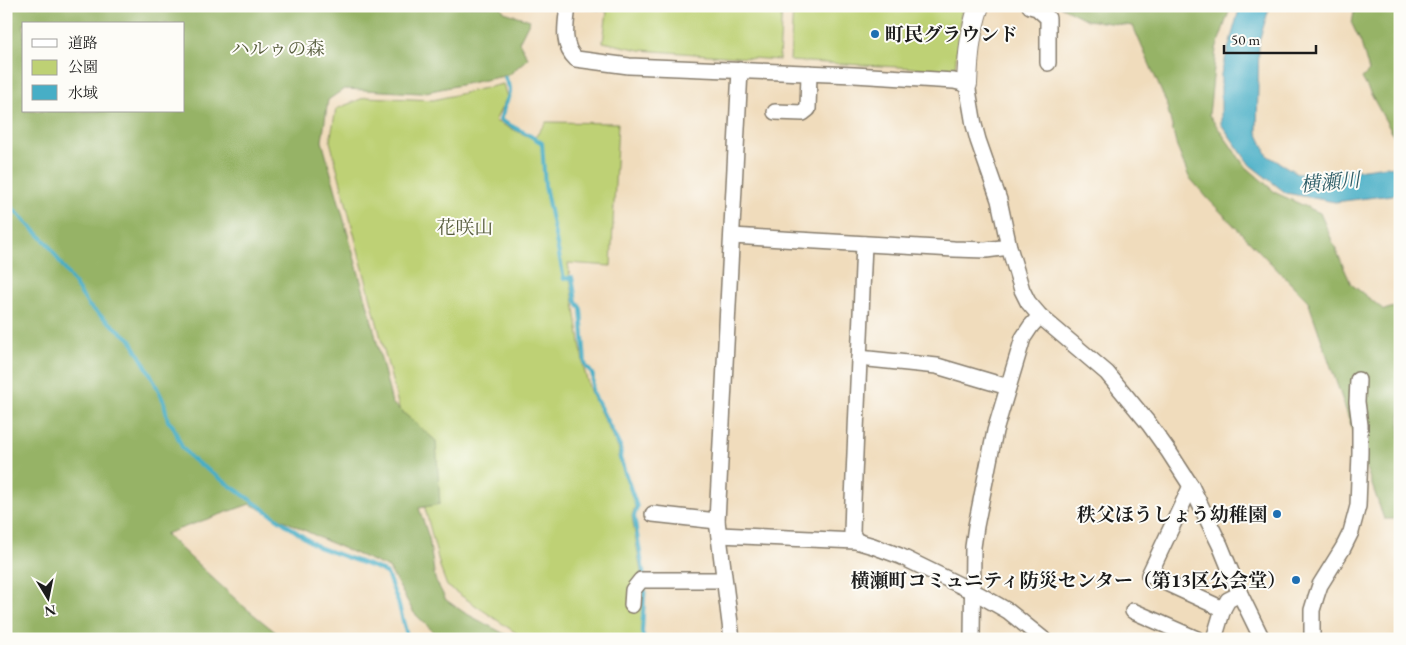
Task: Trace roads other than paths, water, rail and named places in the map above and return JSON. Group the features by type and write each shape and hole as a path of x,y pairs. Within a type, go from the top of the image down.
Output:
{"street":[{"path":"568,6 567,46 571,55 576,59 629,66 809,73 954,81 967,84"},
{"path":"979,6 968,53 967,84 974,125 998,196 1009,247 1022,290 1028,302 1040,316 1107,373 1149,424 1169,452 1191,486 1262,639"},
{"path":"1030,6 1037,8 1048,18 1048,63"},
{"path":"732,639 718,528 740,70"},
{"path":"775,112 803,113 808,110 809,73"},
{"path":"732,236 954,249 986,250 1009,247"},
{"path":"856,541 852,533 864,244"},
{"path":"972,639 973,548 995,431 1023,338 1040,316"},
{"path":"859,358 936,366 1008,387"},
{"path":"1312,639 1312,610 1320,584 1351,532 1358,506 1360,426 1357,402 1358,380"},
{"path":"1191,486 1149,575 1222,609"},
{"path":"653,514 718,528 856,541 873,546 900,556 1008,611 1043,639"},
{"path":"632,605 633,590 641,580 724,580"},
{"path":"1214,639 1222,609 1228,600 1240,594"},
{"path":"1133,611 1198,639"}],"water":[{"name":"横瀬川","path":"1240,6 1270,6 1259,41 1257,132 1268,156 1297,173 1336,173 1386,166 1400,168 1400,194 1335,202 1286,193 1250,165 1221,124 1221,74"}],"waterway":[{"path":"505,78 510,92 500,120 542,143 545,186 564,279 572,277 576,301 581,309 585,363 593,376 592,391 621,449 620,458 637,507 634,516 644,577"},
{"path":"6,202 48,244 89,306 130,339 164,402 168,421 173,426 182,447 192,459 318,547 379,569 387,574 398,602 408,639"},
{"path":"644,639 642,632 645,583"}],"place":[{"name":"町民グラウンド","path":"875,34"},
{"name":"秩父ほうしょう幼稚園","path":"1277,514"},
{"name":"横瀬町コミュニティ防災センター（第13区公会堂）","path":"1296,580"}],"park label":[{"name":"ハルゥの森","path":"278,48"},
{"name":"花咲山","path":"465,227"}]}
